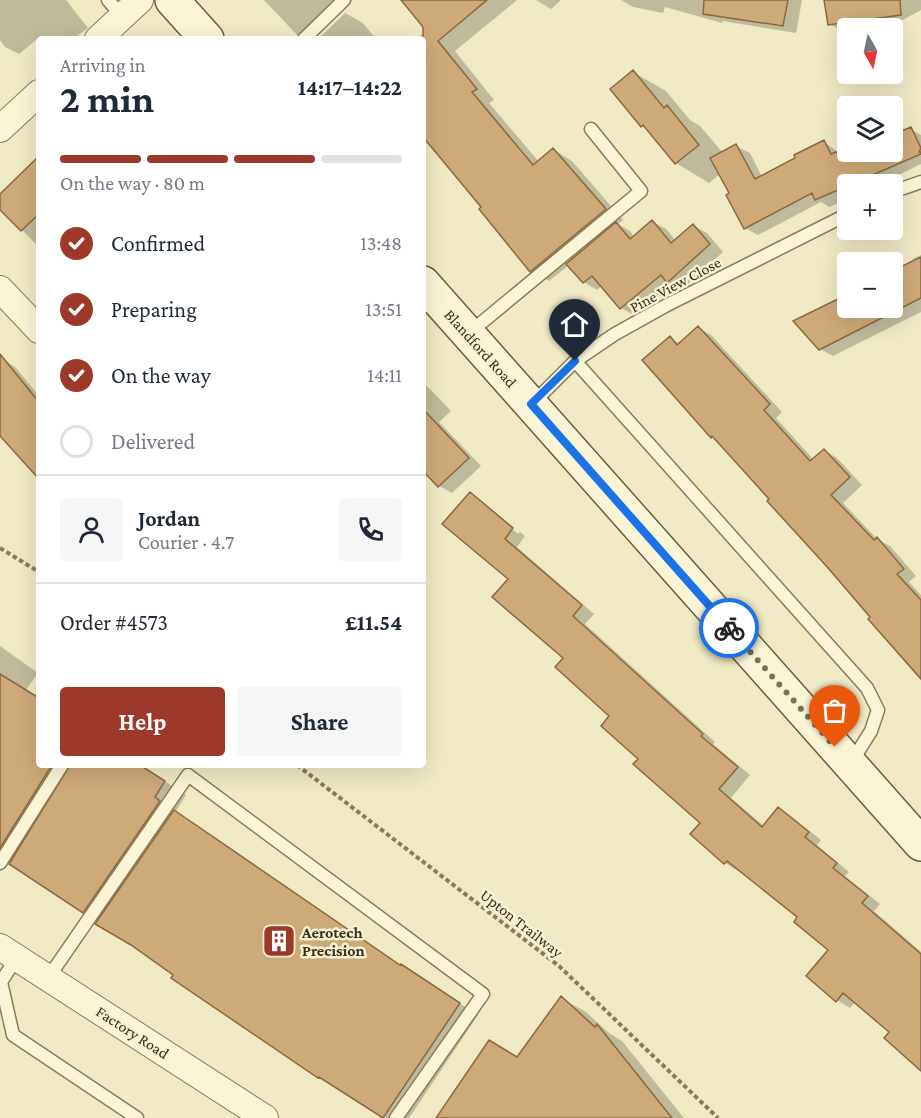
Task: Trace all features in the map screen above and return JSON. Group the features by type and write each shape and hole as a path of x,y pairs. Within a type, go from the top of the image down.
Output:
{"main road":[{"path":"172,0 204,36"},
{"name":"Blandford Road","path":"426,286 921,844"}],"street":[{"path":"100,36 123,6"},
{"path":"0,129 36,96"},
{"path":"0,289 36,327"},
{"name":"Factory Road","path":"8,952 265,1118"}],"lane":[{"path":"307,36 344,0"},
{"path":"468,334 641,191 591,129"},
{"path":"903,188 921,182"},
{"name":"Pine View Close","path":"531,404 575,361 615,334 667,304 837,219"},
{"path":"575,361 867,688 878,710 871,731 850,764"},
{"path":"0,863 60,768"},
{"path":"48,978 188,775 483,994 396,1118"},
{"path":"8,952 1,982 13,1035 137,1118"}],"path":[{"path":"0,548 36,570"},
{"name":"Upton Trailway","path":"301,768 559,966 718,1118"}],"building":[{"path":"401,0 487,0 438,41 477,89 472,92 533,165 553,148 606,209 530,272 479,209 481,207 426,141 426,36 423,36 423,27"},
{"path":"704,0 788,0 783,26 703,14"},
{"path":"824,0 900,0 901,15 879,18 837,18 837,24 828,25"},
{"path":"633,70 664,108 667,105 699,145 675,164 610,89"},
{"path":"911,127 921,148 919,152 921,154 903,162 903,130"},
{"path":"824,140 831,154 836,152 837,162 903,162 875,174 837,174 837,190 815,200 812,193 744,229 726,195 729,193 710,158 736,144 755,179"},
{"path":"36,159 36,217 21,231 0,210 0,194"},
{"path":"652,220 671,243 693,224 710,244 667,283 661,275 620,309 592,276 583,283 566,264 616,222 630,239"},
{"path":"921,257 921,298 903,307 903,266"},
{"path":"837,299 837,318 882,318 819,350 793,321"},
{"path":"698,326 770,404 764,410 810,461 824,449 850,477 831,495 874,540 877,537 904,569 897,574 921,600 921,679 868,619 870,617 829,569 767,501 769,499 642,360 670,336 677,345"},
{"path":"0,354 36,398 36,476 0,436"},
{"path":"426,412 469,458 438,487 426,474"},
{"path":"470,492 513,528 505,539 582,605 573,616 703,734 701,736 738,767 719,789 762,827 778,807 809,832 805,837 837,863 833,868 868,896 862,903 921,954 921,1071 884,1038 889,1032 843,993 836,1002 806,976 828,950 794,922 797,917 727,861 724,864 690,834 700,823 633,764 638,759 601,726 609,716 555,667 563,658 492,597 508,579 442,524"},
{"path":"0,674 36,696 36,768 50,768 0,848"},
{"path":"68,768 145,768 165,781 155,797 160,801 83,913 9,864"},
{"name":"Aerotech Precision","path":"174,810 400,965 460,1003 383,1118 318,1078 171,978 173,975 131,945 95,924"},
{"path":"561,996 595,1027 597,1024 672,1118 436,1118 489,1040 517,1057"}],"way so far":[{"path":"729,628 835,747"}],"place":[{"name":"Aerotech Precision","path":"279,941"}],"route":[{"path":"575,361 531,404 729,628"}]}
